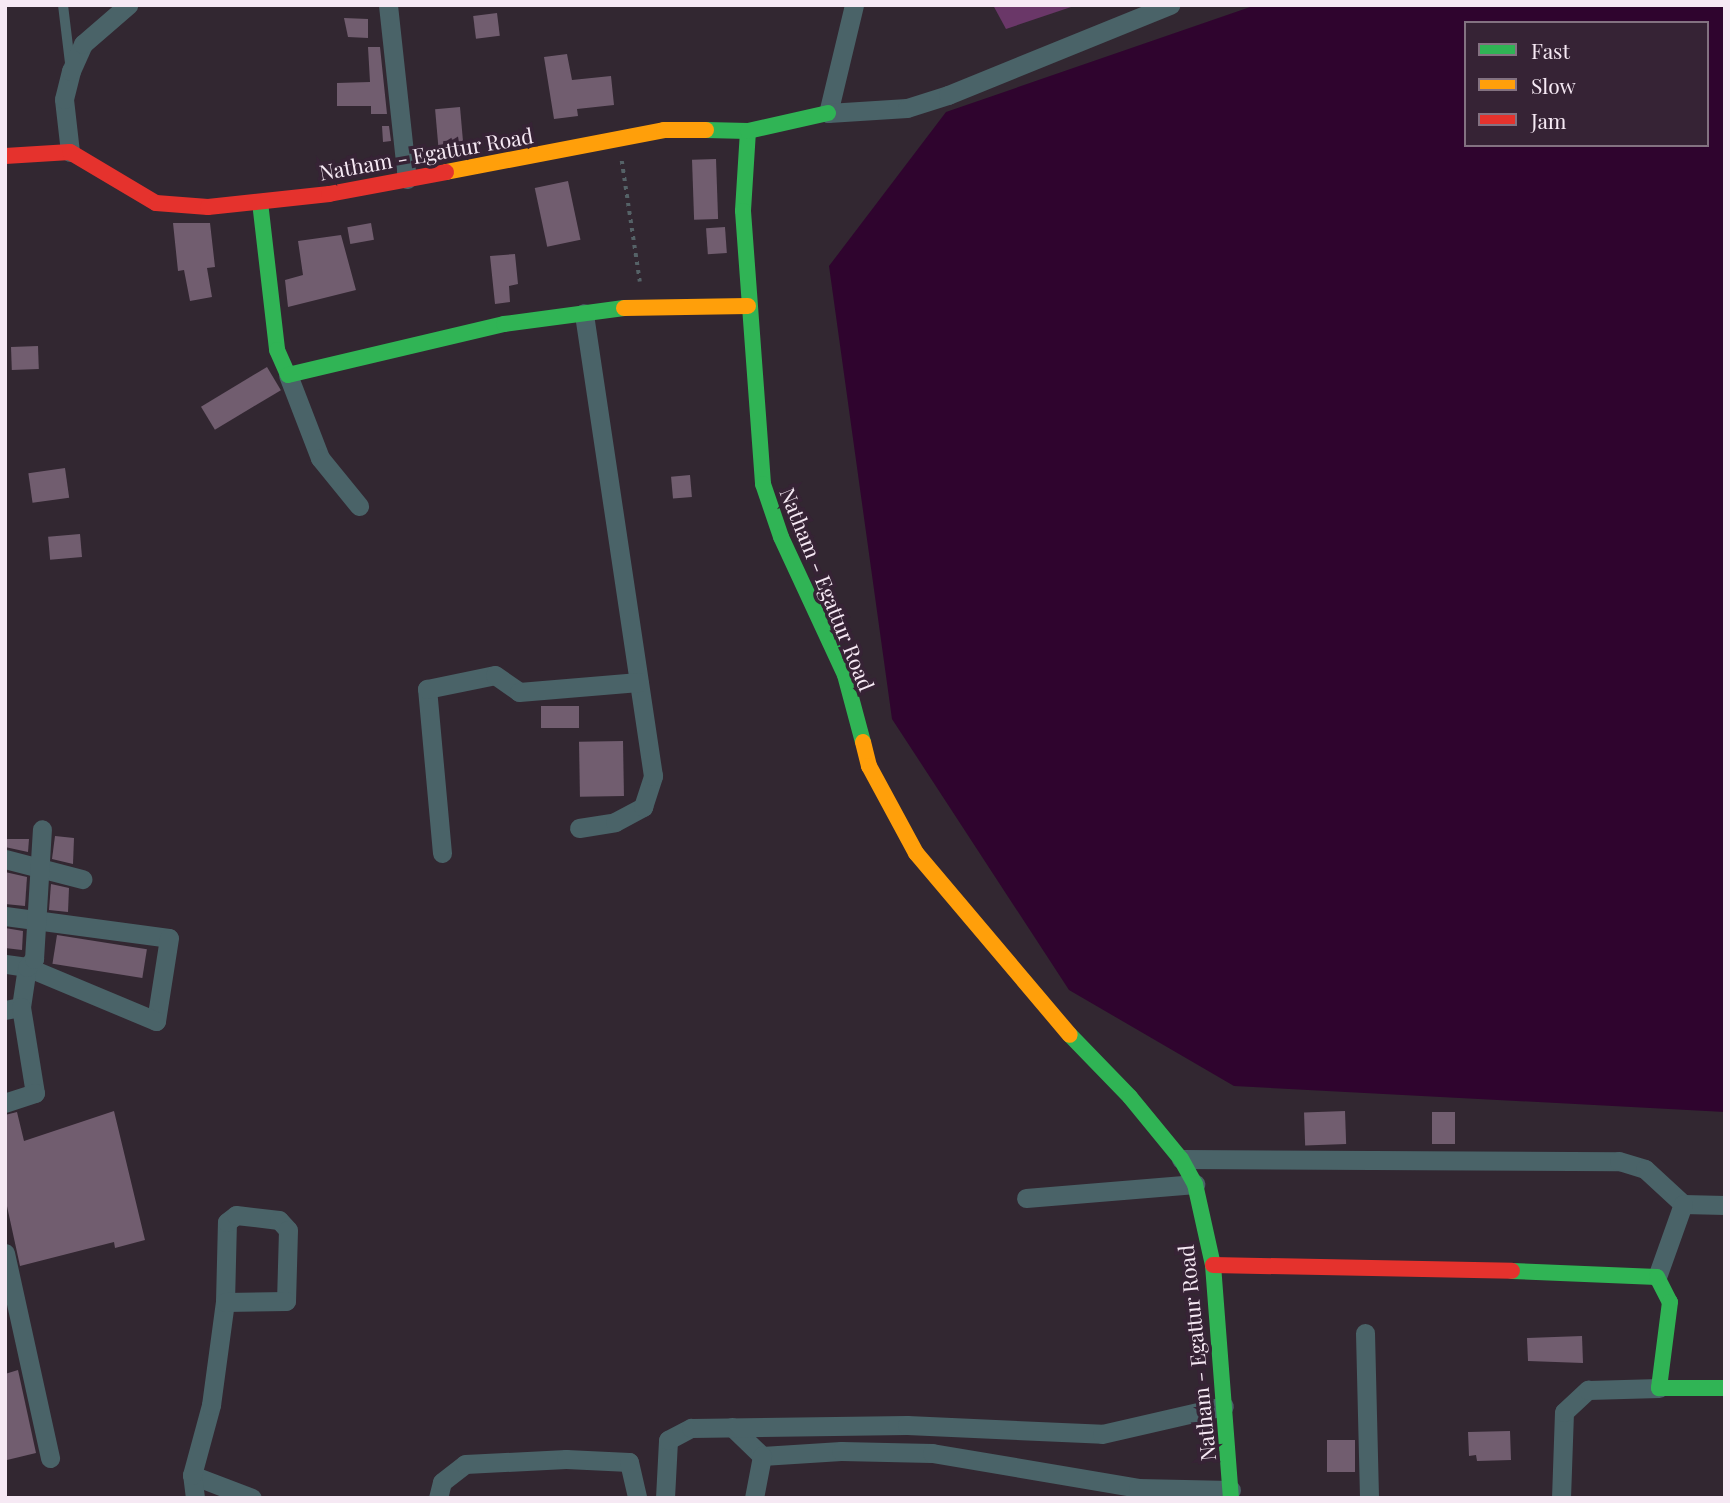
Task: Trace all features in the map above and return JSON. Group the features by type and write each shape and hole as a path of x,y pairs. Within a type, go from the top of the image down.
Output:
{"street":[{"path":"5,156 69,152 64,99 71,71 83,44 128,5"},
{"path":"388,5 407,179"},
{"path":"828,113 854,5"},
{"path":"748,131 828,113 907,108 948,95 1170,5"},
{"name":"Natham - Egattur Road","path":"69,152 156,203 181,208 260,202 407,179 664,130 748,131 743,211 748,306 763,484 781,537 845,675 869,766 889,809 916,853 1045,1010 1130,1097 1181,1159 1195,1184 1213,1265 1231,1494"},
{"path":"260,202 277,350 320,458 359,506"},
{"path":"288,375 504,324 643,305 748,306"},
{"path":"579,828 615,822 643,807 649,798 653,776 584,313"},
{"path":"442,853 427,689 495,675 519,692 639,682"},
{"path":"5,1103 35,1093 13,1009 27,968 34,959 42,829"},
{"path":"5,859 82,879"},
{"path":"5,916 38,923 169,938 156,1021 27,968 5,964"},
{"path":"1181,1159 1619,1161 1645,1169 1683,1204 1725,1205"},
{"path":"1026,1198 1195,1184"},
{"path":"1659,1388 1670,1302 1657,1277 1683,1204"},
{"path":"195,1498 192,1475 211,1405 225,1302 227,1222 236,1215 279,1220 288,1230 286,1301 225,1302"},
{"path":"5,1253 50,1458"},
{"path":"1213,1265 1642,1273 1657,1277"},
{"path":"1365,1333 1369,1498"},
{"path":"1561,1498 1564,1412 1588,1391 1725,1388"},
{"path":"665,1498 668,1440 691,1428 907,1425 1102,1434 1224,1406"},
{"path":"732,1427 762,1455 932,1453 1138,1488 1231,1494"},
{"path":"754,1498 762,1455"},
{"path":"438,1498 442,1482 465,1464 566,1459 629,1462 637,1498"},
{"path":"192,1475 253,1498"}],"lane":[{"path":"63,5 71,71"}],"path":[{"path":"619,139 643,305"}],"shaded area":[{"path":"993,5 1077,5 1006,29"},
{"path":"1256,5 1725,5 1725,1112 1234,1086 1069,990 892,719 829,266 946,112"}],"building":[{"path":"497,13 500,36 476,39 473,16"},
{"path":"344,18 368,19 368,38 348,37"},
{"path":"368,47 380,47 387,114 371,114 371,106 337,106 337,83 370,82"},
{"path":"567,54 572,80 611,76 614,105 577,109 578,116 554,119 544,57"},
{"path":"460,107 463,144 438,146 435,109"},
{"path":"382,126 389,126 391,141 383,142"},
{"path":"716,159 718,219 694,220 692,160"},
{"path":"568,181 580,240 547,247 535,188"},
{"path":"173,223 210,223 215,267 207,268 212,297 190,301 184,270 178,271"},
{"path":"371,223 374,240 350,244 347,227"},
{"path":"725,227 727,253 708,254 706,228"},
{"path":"341,235 356,290 288,307 285,280 303,275 298,241"},
{"path":"515,254 518,284 509,286 510,302 495,304 490,256"},
{"path":"38,346 39,369 12,370 11,347"},
{"path":"267,367 281,390 215,430 201,407"},
{"path":"65,468 69,498 33,503 28,473"},
{"path":"690,475 692,497 673,499 671,477"},
{"path":"80,534 82,557 50,560 48,537"},
{"path":"541,706 579,706 579,728 541,728"},
{"path":"623,741 624,796 580,797 579,742"},
{"path":"55,836 74,838 73,864 52,859"},
{"path":"5,839 29,839 28,852 5,847"},
{"path":"5,872 27,877 25,906 5,904"},
{"path":"51,884 69,888 68,912 49,910"},
{"path":"5,928 23,931 22,950 5,948"},
{"path":"57,935 147,949 142,978 52,964"},
{"path":"114,1111 145,1240 115,1248 114,1242 20,1266 5,1197 5,1115 17,1112 24,1141"},
{"path":"1345,1111 1346,1144 1305,1145 1304,1112"},
{"path":"1432,1112 1455,1112 1455,1144 1432,1144"},
{"path":"1582,1336 1583,1363 1528,1361 1527,1338"},
{"path":"18,1370 36,1453 7,1460 5,1374"},
{"path":"1510,1431 1511,1460 1477,1461 1476,1455 1469,1456 1468,1432"},
{"path":"1327,1440 1355,1440 1355,1472 1327,1472"}],"traffic: fast":[{"path":"748,131 828,113"},
{"path":"706,130 748,131 743,211 763,484 781,537 845,675 863,742"},
{"path":"260,202 277,350 288,375 504,324 624,308"},
{"path":"1070,1035 1130,1097 1181,1159 1195,1184 1213,1265 1231,1498"},
{"path":"1512,1271 1657,1277 1670,1302 1659,1388 1725,1388"}],"traffic: slow":[{"path":"446,172 664,130 706,130"},
{"path":"624,308 748,306"},
{"path":"863,742 869,766 916,853 1070,1035"}],"traffic: jam":[{"path":"5,156 70,152 156,203 208,207 329,194 446,172"},
{"path":"1213,1265 1512,1271"}]}
